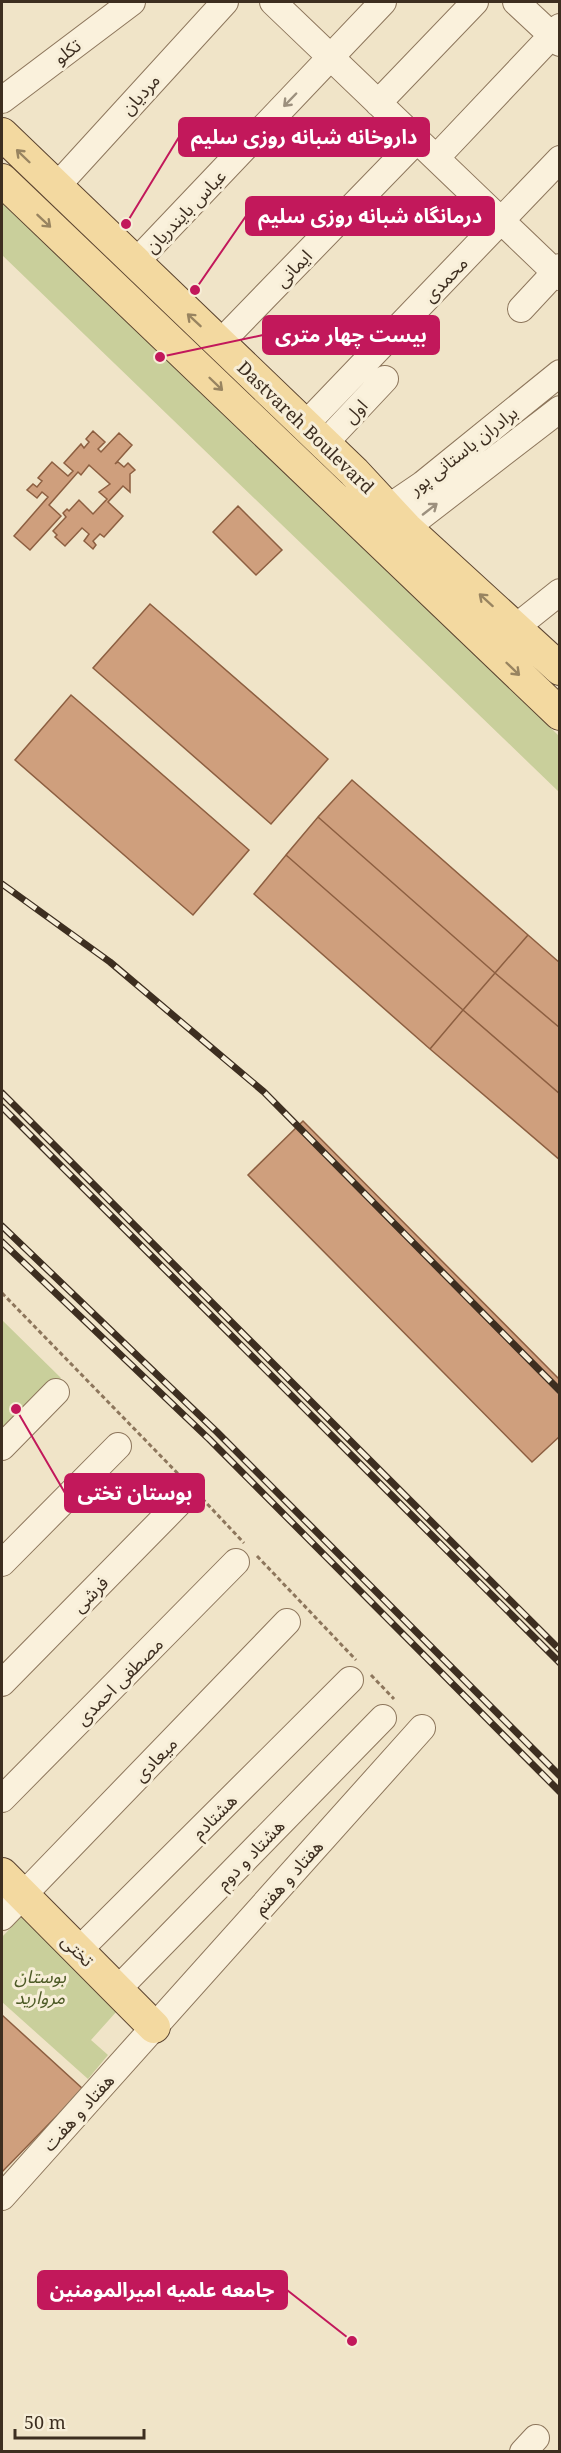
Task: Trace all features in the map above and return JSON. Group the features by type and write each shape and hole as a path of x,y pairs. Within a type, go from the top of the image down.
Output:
{"main road":[{"name":"Dastvareh Boulevard","path":"2,134 134,264 314,434 384,525 560,714"},
{"name":"Dastvareh Boulevard","path":"2,180 384,525 516,627 560,669"},
{"name":"تختی","path":"9,1896 78,1951 154,2027"}],"street":[{"name":"تکلو","path":"2,100 132,2"},
{"name":"مردیان","path":"56,187 225,2"},
{"path":"273,2 501,221 558,272 520,309"},
{"name":"عباس بایندریان","path":"134,264 383,2"},
{"path":"378,103 475,2"},
{"path":"436,158 557,35 516,2"},
{"name":"ایمانی","path":"219,344 417,140"},
{"name":"محمدی","path":"314,434 501,221 560,159"},
{"name":"برادران باستانی پور","path":"384,525 423,484 560,373"},
{"name":"اول","path":"314,434 385,379"},
{"name":"برادران باستانی پور","path":"384,525 560,409"},
{"path":"516,627 560,592"},
{"path":"2,1447 56,1392"},
{"path":"2,1563 118,1446"},
{"name":"فرشی","path":"2,1683 178,1504"},
{"name":"مصطفی احمدی","path":"2,1799 236,1562"},
{"name":"میعادی","path":"9,1896 287,1622"},
{"name":"هشتادم","path":"78,1951 361,1674"},
{"name":"هشتاد و دوم","path":"117,1990 383,1718"},
{"name":"هفتاد و هفتم","path":"154,2027 422,1728"},
{"name":"هفتاد و هفت","path":"2,2197 154,2027"}],"path":[{"path":"2,1293 361,1674 422,1728"}],"green space":[{"path":"2,203 291,472 559,736 559,792 2,255"},
{"path":"2,1320 61,1378 2,1440"},
{"name":"بوستان مروارید","path":"22,1916 117,2011 91,2040 108,2055 88,2079 2,2002 2,1937"}],"building":[{"path":"93,431 105,442 98,449 101,452 119,433 132,445 115,464 118,462 124,467 128,463 135,470 130,474 130,492 123,486 108,502 123,516 104,537 100,534 93,541 96,545 93,549 84,541 89,534 82,528 65,546 55,537 57,535 53,531 66,517 63,513 67,509 69,511 79,500 93,514 107,499 99,492 110,484 89,465 81,475 78,472 49,505 61,516 30,550 14,536 48,497 42,492 37,498 27,490 33,484 37,487 42,481 38,478 52,462 68,476 73,471 64,463 81,444 84,448 89,442 86,439"},
{"path":"238,506 282,550 256,575 213,532"},
{"path":"150,604 328,759 271,824 93,668"},
{"path":"71,695 249,850 193,915 15,760"},
{"path":"352,780 528,935 495,973 318,817"},
{"path":"318,817 495,973 463,1010 286,855"},
{"path":"286,855 463,1010 430,1049 254,894"},
{"path":"528,935 560,963 560,1028 495,973"},
{"path":"495,973 560,1028 560,1094 463,1010"},
{"path":"463,1010 560,1094 560,1160 430,1049"},
{"path":"303,1121 560,1380 560,1436 532,1462 248,1175"},
{"path":"2,2015 83,2089 2,2172"}],"railway":[{"path":"2,884 110,962 264,1092 560,1391"},
{"path":"2,1093 560,1650"},
{"path":"2,1107 560,1663"},
{"path":"2,1226 217,1432 560,1776"},
{"path":"2,1242 209,1439 560,1792"}],"place":[{"name":"داروخانه شبانه روزی سلیم","path":"126,224"},
{"name":"درمانگاه شبانه روزی سلیم","path":"195,290"},
{"name":"بیست چهار متری","path":"160,357"},
{"name":"بوستان تختی","path":"16,1409"},
{"name":"جامعه علمیه امیرالمومنین","path":"352,2341"}]}
